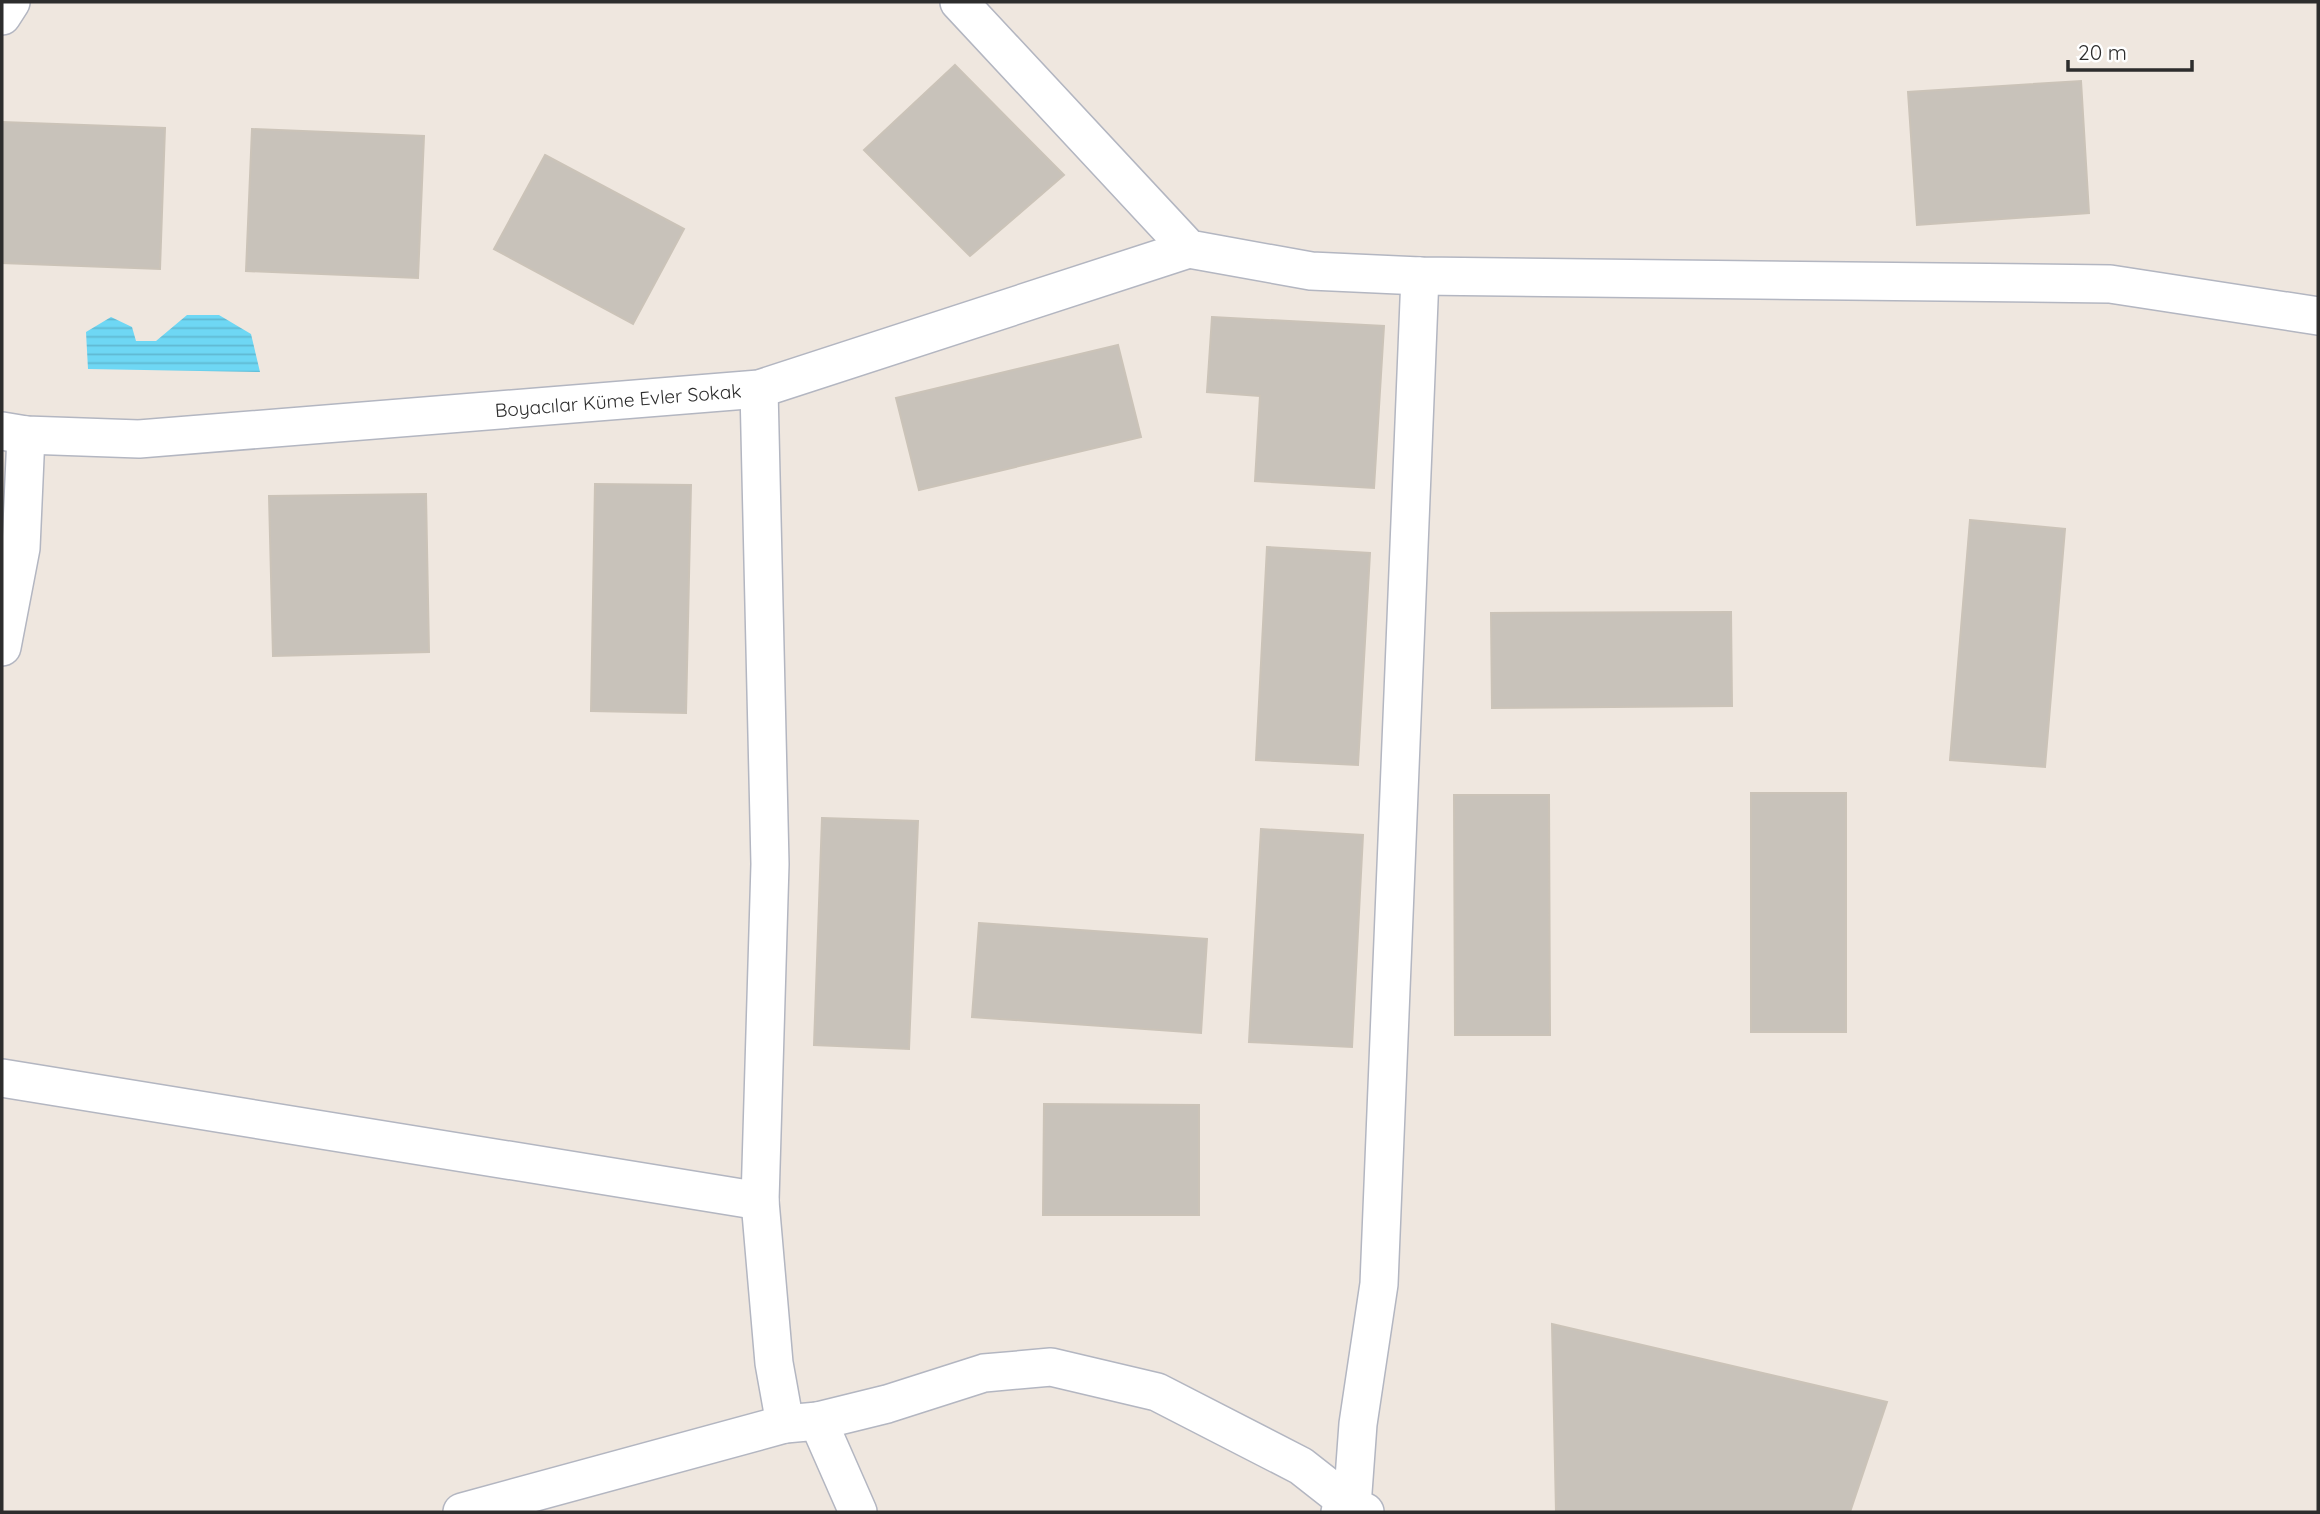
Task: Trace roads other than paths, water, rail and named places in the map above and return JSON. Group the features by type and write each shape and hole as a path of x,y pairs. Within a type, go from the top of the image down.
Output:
{"street":[{"path":"2,16 11,2"},
{"path":"959,2 1189,249 1311,271 1420,276 2110,284 2318,316"},
{"name":"Boyacılar Küme Evler Sokak","path":"2,647 22,548 14,433 139,439 759,389 1189,249"},
{"path":"1352,1510 1358,1424 1379,1284 1420,276"},
{"path":"759,389 770,864 760,1201 774,1363 802,1422 858,1512"},
{"path":"2,1078 760,1201"},
{"path":"462,1512 802,1422 887,1404 984,1373 1051,1367 1157,1392 1301,1466 1352,1510"}],"water":[{"path":"187,315 219,315 251,334 260,372 88,369 86,332 111,317 132,327 136,341 156,341"}]}
